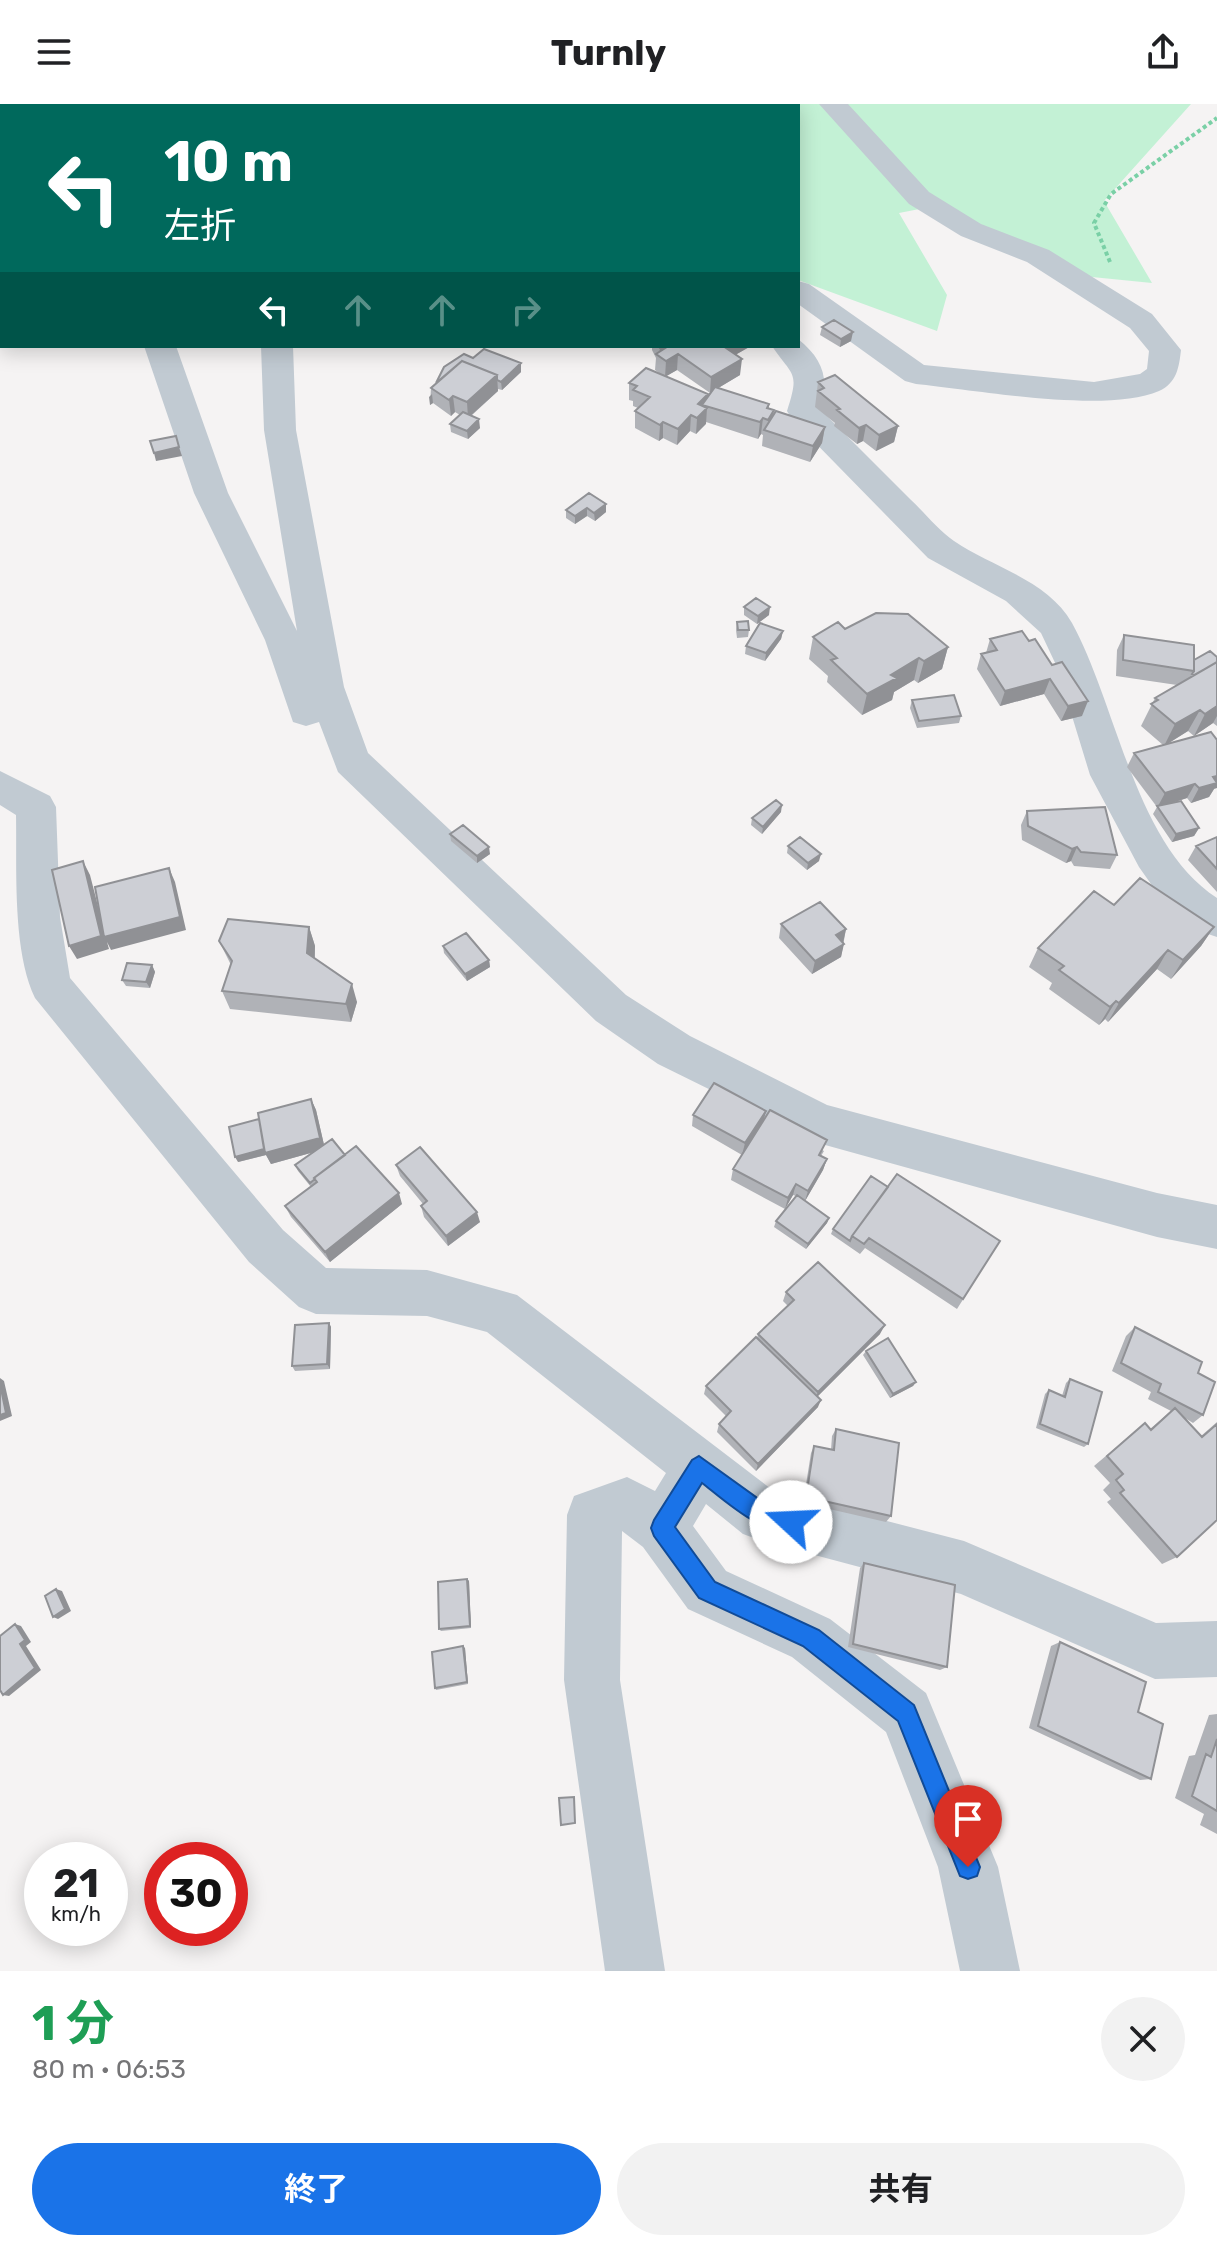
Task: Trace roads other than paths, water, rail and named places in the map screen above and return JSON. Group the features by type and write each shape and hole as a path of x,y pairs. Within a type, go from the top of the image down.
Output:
{"street":[{"path":"800,291 916,374 1094,392 1150,383 1162,372 1165,350 1141,321 1038,256 971,230 919,198 833,104"},
{"path":"161,348 211,493 283,640 312,734 352,761 611,1008 674,1050 818,1123 1157,1215 1217,1227"},
{"path":"277,348 280,430 325,687 352,761"},
{"path":"790,348 806,362 813,383 803,411 940,549 1019,592 1055,625 1076,667 1110,775 1153,855 1185,899 1217,920"},
{"path":"0,786 36,807 39,917 50,985 266,1246 316,1291 427,1293 500,1312 762,1515 964,1568 1155,1651 1217,1649"},
{"path":"662,1528 699,1467"},
{"path":"635,1971 592,1680 593,1515 627,1503 662,1528 707,1590 811,1638 906,1713 968,1867 990,1971"}]}
